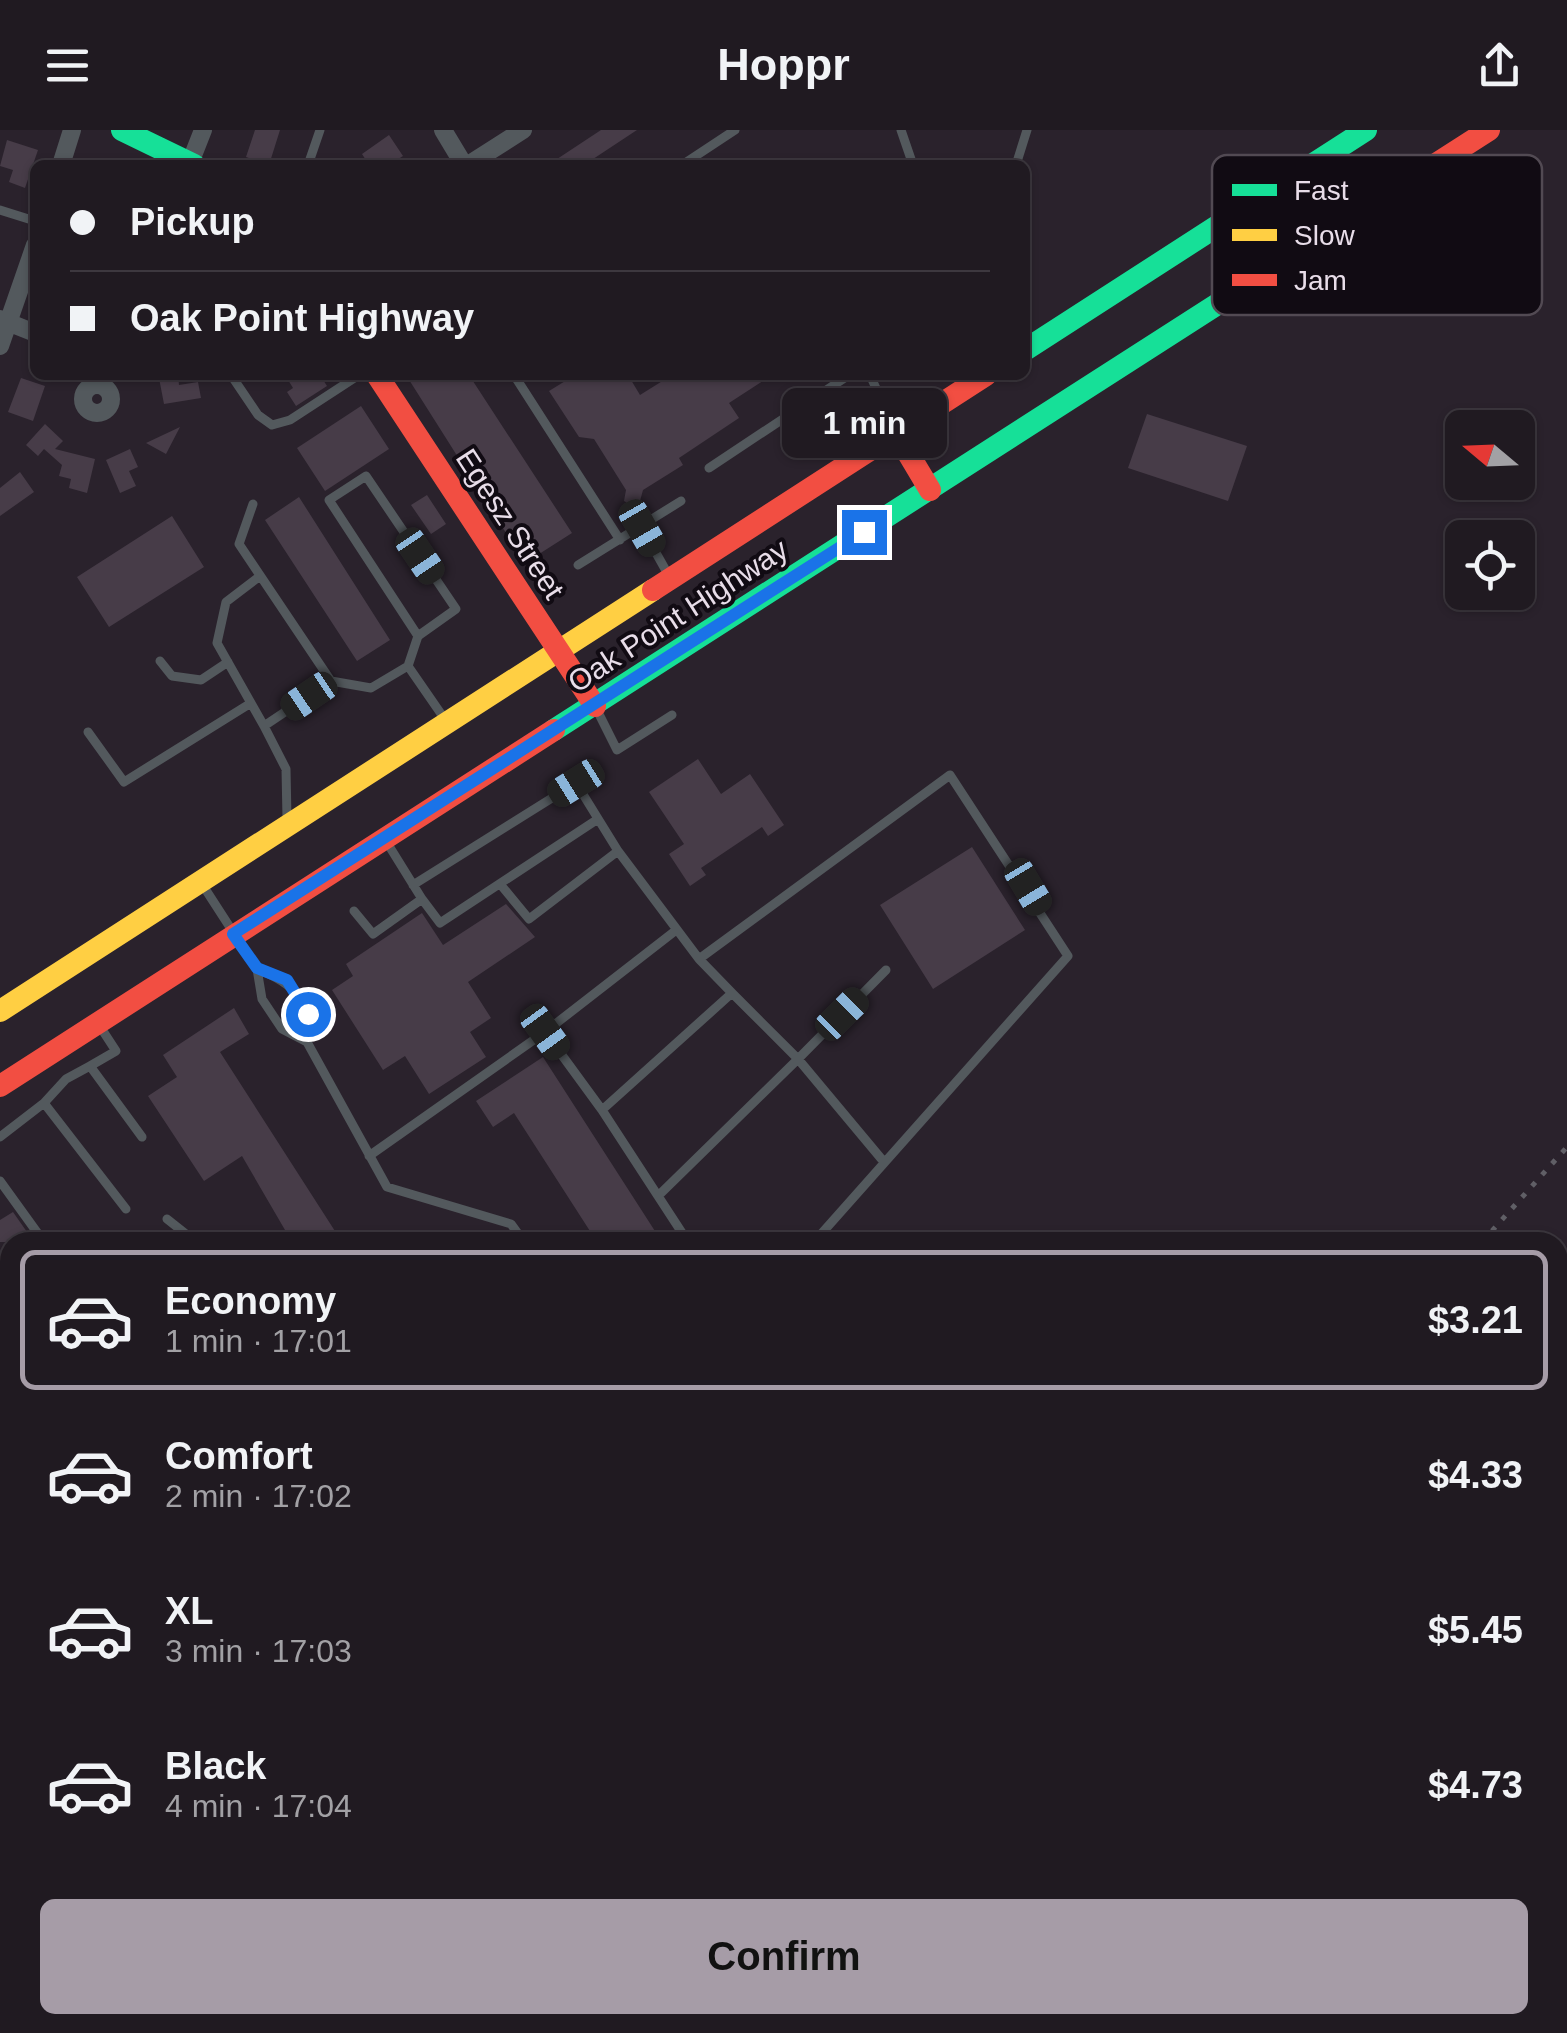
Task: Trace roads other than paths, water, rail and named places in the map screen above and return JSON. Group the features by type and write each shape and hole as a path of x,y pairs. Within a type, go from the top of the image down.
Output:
{"main road":[{"path":"122,130 184,160"},
{"path":"1328,155 1366,130"},
{"name":"Oak Point Highway","path":"1451,155 1490,130"},
{"path":"1030,347 1212,230"},
{"name":"Oak Point Highway","path":"0,1086 1212,309"},
{"name":"Egesz Street","path":"380,380 595,706"},
{"name":"Oak Point Highway","path":"0,1011 978,380"},
{"path":"896,433 930,490"}],"street":[{"path":"63,160 72,130"},
{"path":"193,160 203,130"},
{"path":"442,130 463,160"},
{"path":"474,160 523,130"},
{"path":"0,346 4,320 30,256"},
{"path":"4,320 30,330"}],"lane":[{"path":"310,160 320,130"},
{"path":"690,160 735,130"},
{"path":"901,130 911,160"},
{"path":"1018,160 1027,130"},
{"path":"0,210 30,219"},
{"path":"235,380 258,415 272,425 290,420 351,380"},
{"path":"519,380 620,540"},
{"path":"709,468 842,380"},
{"path":"872,380 896,433"},
{"path":"253,504 239,544 331,680 371,688 408,666 418,636 456,608 366,476 329,500 418,636"},
{"path":"578,565 682,501"},
{"path":"642,528 670,579"},
{"path":"260,576 226,602 217,643 286,770 288,825"},
{"path":"160,662 172,676 201,680 228,662"},
{"path":"408,666 447,723"},
{"path":"264,726 331,680"},
{"path":"88,732 124,782 251,704"},
{"path":"595,706 617,750 672,715"},
{"path":"699,958 950,775 1068,956 823,1232"},
{"path":"413,885 576,783 675,931 798,1059 884,1162"},
{"path":"384,838 440,923 598,819"},
{"path":"500,884 529,919 618,851"},
{"path":"201,881 257,968 262,1000 282,1029 306,1042 387,1187 511,1224 517,1232"},
{"path":"354,910 373,934 422,899"},
{"path":"369,1156 545,1032 675,931"},
{"path":"257,968 287,980 308,1014 306,1042"},
{"path":"658,1196 886,970"},
{"path":"602,1110 732,993"},
{"path":"0,1136 44,1103 66,1079 116,1050 97,1023"},
{"path":"545,1032 602,1110 681,1232"},
{"path":"90,1066 142,1137"},
{"path":"44,1103 126,1209"},
{"path":"0,1180 37,1232"},
{"path":"167,1219 183,1232"}],"railway":[{"path":"1491,1232 1567,1147"}]}
